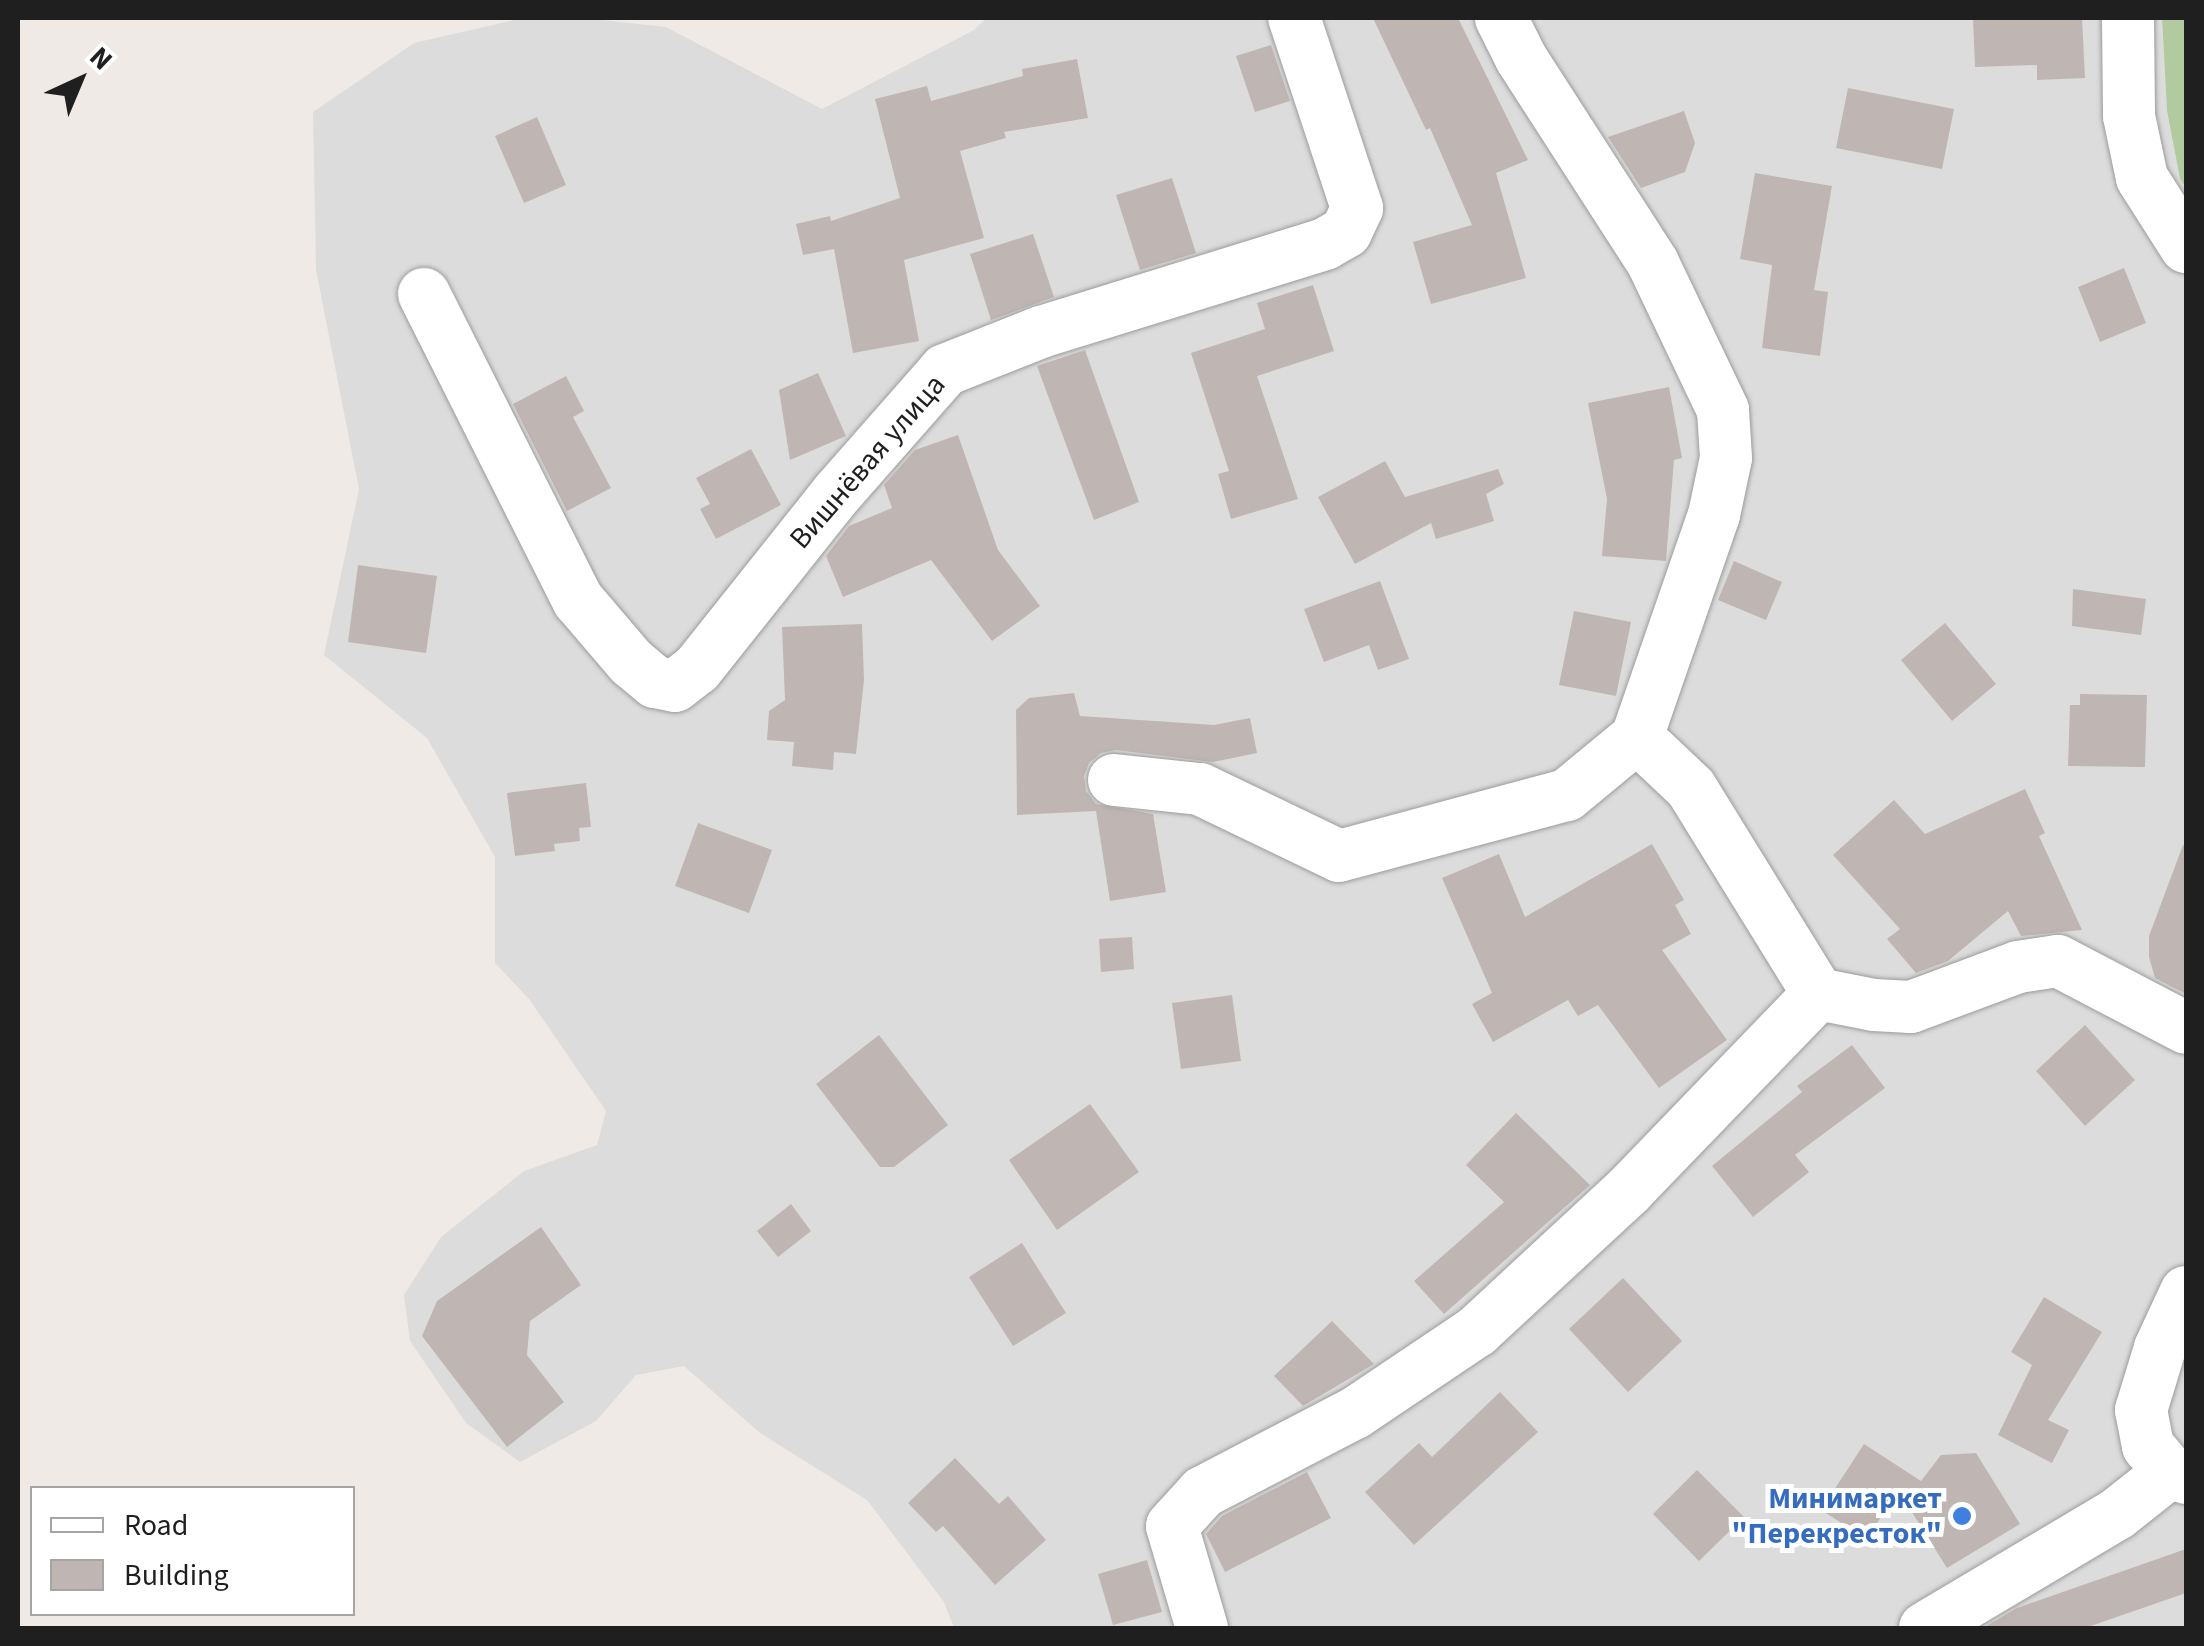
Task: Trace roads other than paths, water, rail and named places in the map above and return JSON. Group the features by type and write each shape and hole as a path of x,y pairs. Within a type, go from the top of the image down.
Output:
{"street":[{"name":"Вишнёвая улица","path":"424,294 578,600 632,662 655,682 675,686 697,669 838,492 945,370 1041,332 1325,244 1346,232 1357,208 1294,18"},
{"path":"1114,780 1200,789 1339,856 1566,795 1638,737 1714,515 1726,458 1724,410 1653,263 1521,58 1502,18"},
{"path":"2128,18 2129,116 2142,178 2186,247"},
{"path":"1638,737 1691,788 1818,994 1874,1005 1911,1007 2018,967 2058,961 2186,1028"},
{"path":"1202,1628 1172,1526 1203,1492 1355,1413 1477,1331 1629,1190 1818,994"},
{"path":"1925,1628 2178,1475 2148,1446 2141,1410 2160,1348 2186,1292"}],"place":[{"name":"Минимаркет \"Перекресток\"","path":"1962,1516"}]}
